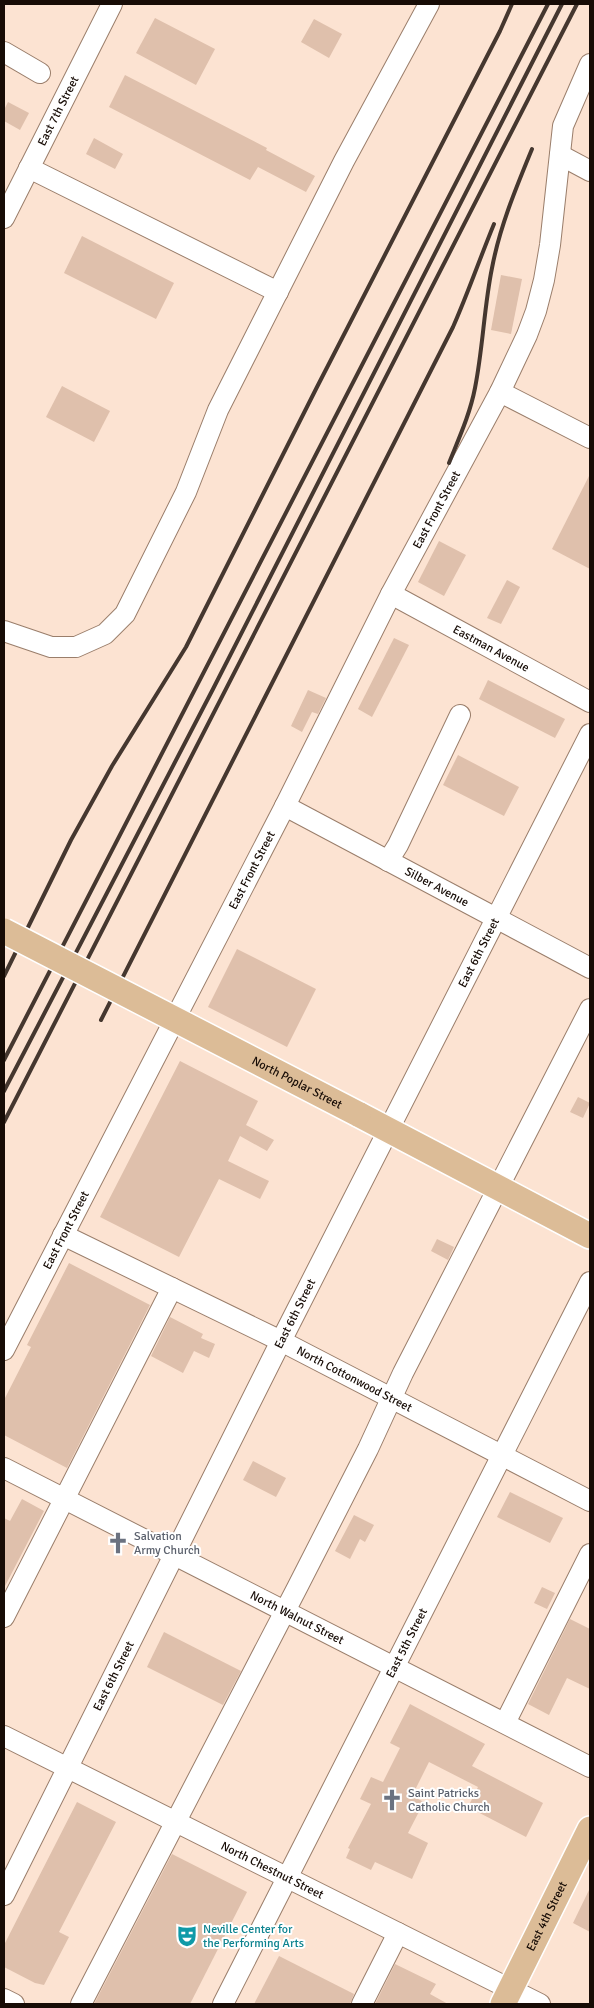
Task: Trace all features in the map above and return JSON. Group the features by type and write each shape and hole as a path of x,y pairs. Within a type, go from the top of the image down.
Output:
{"main road":[{"name":"North Poplar Street","path":"4,931 590,1236"},
{"name":"East 4th Street","path":"506,1997 590,1829"}],"street":[{"name":"East 7th Street","path":"4,218 112,4"},
{"path":"4,631 51,647 76,647 105,634 126,614 186,492 218,410 344,161 429,4"},
{"path":"4,52 40,73"},
{"name":"East Front Street","path":"4,1350 177,1017 391,594 500,392 527,335 536,311 544,280 550,245 563,126 590,64"},
{"path":"560,155 590,171"},
{"path":"29,168 278,292"},
{"path":"500,392 590,438"},
{"name":"Eastman Avenue","path":"391,594 590,702"},
{"path":"388,861 398,845 460,715"},
{"name":"East 6th Street","path":"5,1891 281,1341 590,734"},
{"name":"Silber Avenue","path":"285,806 590,968"},
{"path":"82,2004 285,1612 368,1449 391,1399 590,1009"},
{"name":"North Cottonwood Street","path":"63,1234 281,1341 590,1501"},
{"name":"East 5th Street","path":"222,2004 590,1282"},
{"path":"4,1617 172,1288"},
{"name":"North Walnut Street","path":"4,1468 590,1766"},
{"path":"505,1723 590,1554"},
{"name":"North Chestnut Street","path":"4,1736 398,1933 506,1997 540,2004"},
{"path":"362,2004 398,1933"},
{"path":"4,1999 14,2004"}],"building":[{"path":"155,18 215,49 196,85 136,53"},
{"path":"314,19 342,34 329,58 301,42"},
{"path":"125,75 267,148 266,150 315,176 306,192 258,167 250,180 109,107"},
{"path":"8,102 29,113 20,130 4,121 4,110"},
{"path":"94,138 123,154 115,169 86,154"},
{"path":"82,236 174,283 156,319 64,273"},
{"path":"501,275 522,279 511,334 491,330"},
{"path":"62,386 110,411 94,442 46,417"},
{"path":"590,474 590,569 552,549"},
{"path":"439,541 466,555 444,596 418,582"},
{"path":"507,580 520,587 501,624 487,618"},
{"path":"394,638 409,645 372,717 358,709"},
{"path":"488,680 565,719 555,738 479,699"},
{"path":"308,690 326,698 318,714 312,712 302,732 291,726"},
{"path":"458,755 519,787 504,816 443,785"},
{"path":"237,949 316,989 287,1047 208,1007"},
{"path":"180,1061 258,1101 246,1125 274,1140 267,1151 240,1136 228,1161 269,1181 260,1199 219,1179 179,1257 100,1217"},
{"path":"578,1097 590,1103 583,1118 570,1112"},
{"path":"437,1239 454,1247 448,1260 431,1251"},
{"path":"69,1263 150,1305 67,1468 4,1435 4,1400 31,1347 27,1345"},
{"path":"170,1317 203,1334 201,1338 215,1344 209,1358 194,1351 183,1373 151,1356"},
{"path":"253,1461 286,1478 276,1497 243,1480"},
{"path":"510,1492 563,1518 550,1543 497,1517"},
{"path":"22,1499 44,1511 4,1588 4,1518 10,1521"},
{"path":"354,1515 374,1525 365,1542 360,1539 350,1559 335,1551"},
{"path":"542,1587 555,1593 547,1609 534,1603"},
{"path":"570,1619 590,1629 590,1689 567,1678 549,1715 528,1704"},
{"path":"164,1632 241,1671 223,1705 147,1667"},
{"path":"410,1704 485,1744 472,1766 543,1803 526,1837 468,1807 478,1787 429,1762 412,1796 424,1802 408,1833 428,1843 412,1879 375,1862 371,1870 346,1858 350,1849 348,1848 371,1804 360,1799 371,1777 383,1782 400,1748 390,1743"},
{"path":"77,1802 116,1822 59,1932 69,1937 44,1985 35,1983 4,1967 4,1945"},
{"path":"172,1854 247,1892 190,2004 94,2004"},
{"path":"590,1888 590,1932 573,1923"},
{"path":"279,1956 354,1994 350,2004 254,2004"},
{"path":"395,1964 436,1984 430,1994 448,2004 375,2004"}],"railway":[{"path":"4,976 71,840 112,766 186,647 500,31 512,4"},
{"path":"4,1060 548,4"},
{"path":"4,1091 213,689 562,4"},
{"path":"4,1122 577,4"},
{"path":"449,463 473,398 495,252 514,193 532,149"},
{"path":"101,1020 453,327 494,224"}],"place":[{"name":"Salvation Army Church","path":"118,1543"},
{"name":"Saint Patricks Catholic Church","path":"392,1800"},
{"name":"Neville Center for the Performing Arts","path":"187,1936"}]}
